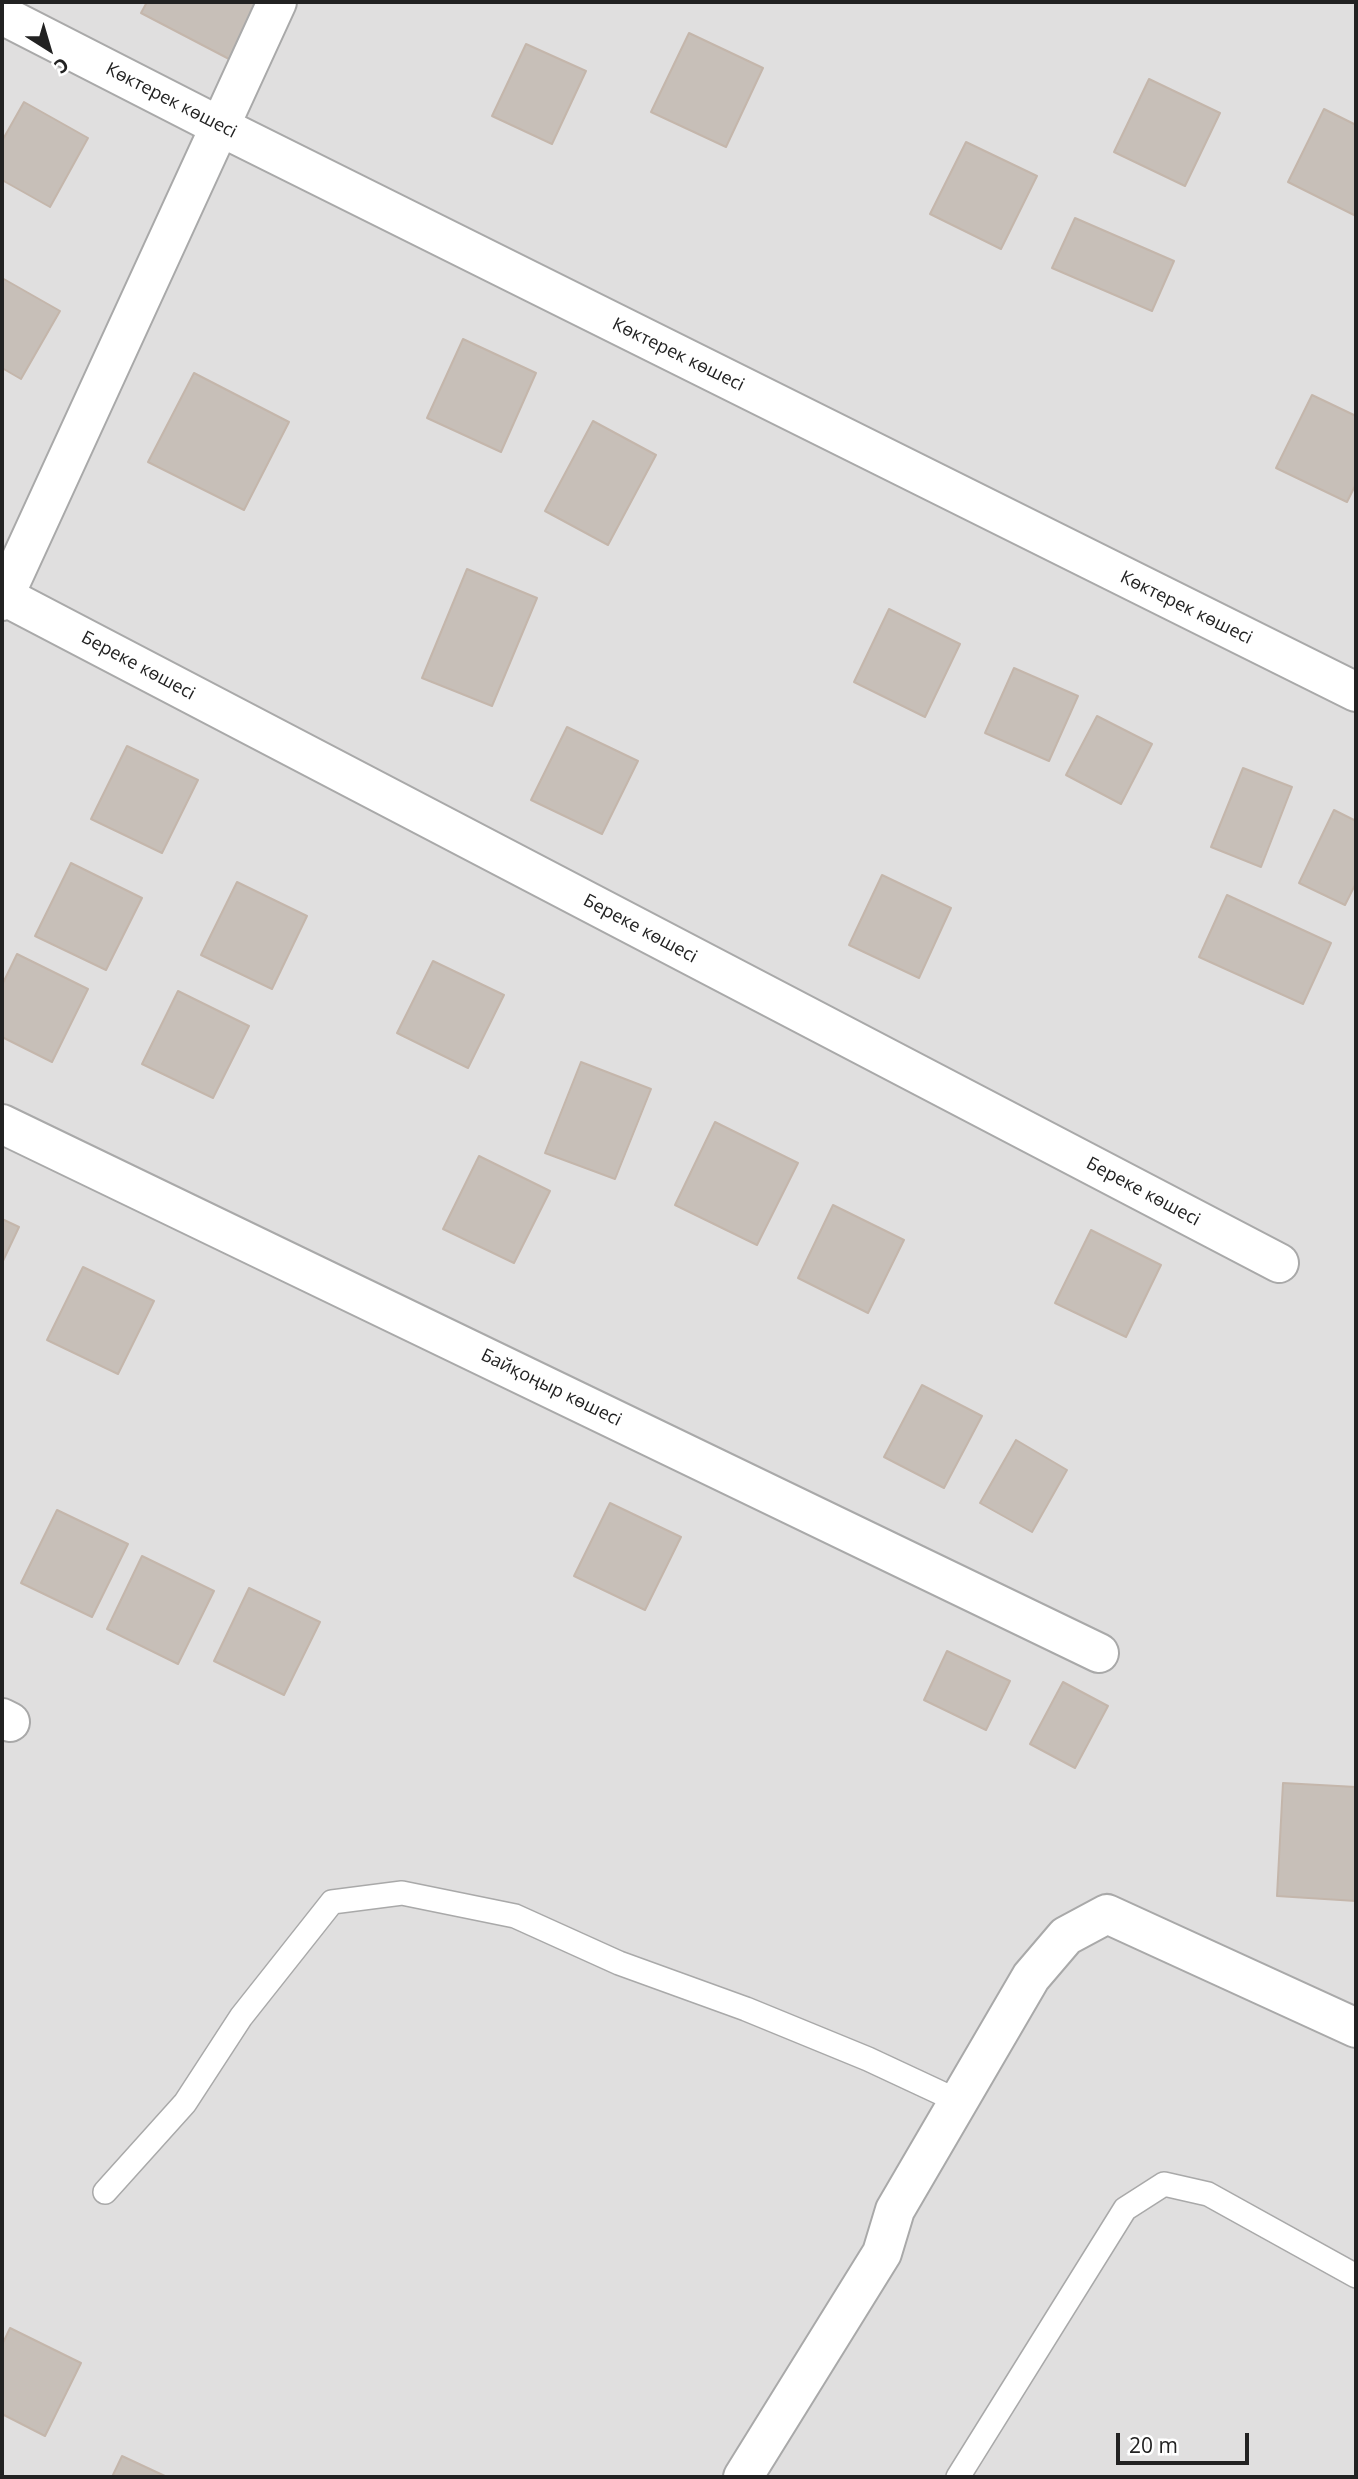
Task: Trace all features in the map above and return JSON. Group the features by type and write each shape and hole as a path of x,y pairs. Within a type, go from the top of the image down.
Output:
{"street":[{"path":"3,597 277,2"},
{"name":"Көктерек көшесі","path":"2,15 221,127 1356,692"},
{"name":"Береке көшесі","path":"3,597 1279,1263"},
{"name":"Байқоңыр көшесі","path":"2,1124 1099,1653"},
{"path":"743,2477 882,2253 895,2210 1031,1977 1066,1936 1107,1914 1356,2028"}],"lane":[{"path":"105,2192 185,2103 241,2017 332,1902 391,1895 402,1894 515,1916 619,1963 746,2009 868,2059 958,2101"},
{"path":"958,2477 1125,2210 1164,2184 1208,2194 1356,2276"}],"shaded area":[{"path":"2,2 1356,2 1356,2477 2,2477"}],"building":[{"path":"147,2 262,2 231,60 141,13"},
{"path":"689,33 763,68 726,147 651,112"},
{"path":"526,44 586,71 552,144 492,116"},
{"path":"1149,79 1220,113 1185,186 1114,152"},
{"path":"24,102 88,138 50,207 2,180 2,141"},
{"path":"1324,109 1356,125 1356,216 1288,182"},
{"path":"966,142 1037,176 1001,249 930,214"},
{"path":"1075,218 1174,261 1152,311 1052,268"},
{"path":"2,278 60,311 21,379 2,368"},
{"path":"463,339 536,373 501,452 427,418"},
{"path":"194,373 289,422 244,510 148,462"},
{"path":"1312,395 1356,416 1356,484 1347,502 1276,468"},
{"path":"593,421 656,455 608,545 545,511"},
{"path":"467,569 537,598 492,706 422,678"},
{"path":"889,609 960,644 925,717 854,682"},
{"path":"1014,668 1078,696 1049,761 985,733"},
{"path":"1097,716 1152,744 1121,804 1066,775"},
{"path":"567,727 638,761 602,834 531,800"},
{"path":"127,746 198,780 162,853 91,819"},
{"path":"1243,768 1292,787 1261,867 1211,847"},
{"path":"1334,810 1356,821 1356,883 1345,905 1299,883"},
{"path":"71,863 142,898 106,970 35,936"},
{"path":"882,875 951,908 919,978 849,945"},
{"path":"237,882 307,916 272,989 201,955"},
{"path":"1227,895 1331,943 1303,1004 1199,957"},
{"path":"17,954 88,989 52,1062 2,1037 2,985"},
{"path":"433,961 504,995 468,1068 397,1033"},
{"path":"178,991 249,1026 213,1098 142,1064"},
{"path":"581,1062 651,1089 615,1179 545,1153"},
{"path":"715,1122 798,1163 757,1245 675,1205"},
{"path":"479,1156 550,1191 514,1263 443,1229"},
{"path":"833,1205 904,1240 868,1313 798,1278"},
{"path":"2,1219 19,1227 2,1263"},
{"path":"1091,1230 1161,1265 1126,1337 1055,1303"},
{"path":"83,1267 154,1301 118,1374 47,1340"},
{"path":"922,1385 982,1416 944,1488 884,1457"},
{"path":"1016,1440 1067,1470 1032,1532 980,1503"},
{"path":"610,1503 681,1537 645,1610 574,1576"},
{"path":"57,1510 128,1544 92,1617 21,1583"},
{"path":"142,1556 214,1591 178,1664 107,1629"},
{"path":"249,1588 320,1622 284,1695 214,1661"},
{"path":"947,1651 1010,1681 986,1730 924,1700"},
{"path":"1063,1682 1108,1706 1075,1768 1030,1744"},
{"path":"1283,1783 1356,1787 1356,1901 1277,1896"},
{"path":"10,2328 81,2363 45,2436 2,2414 2,2345"},
{"path":"122,2456 167,2477 112,2477"}]}
